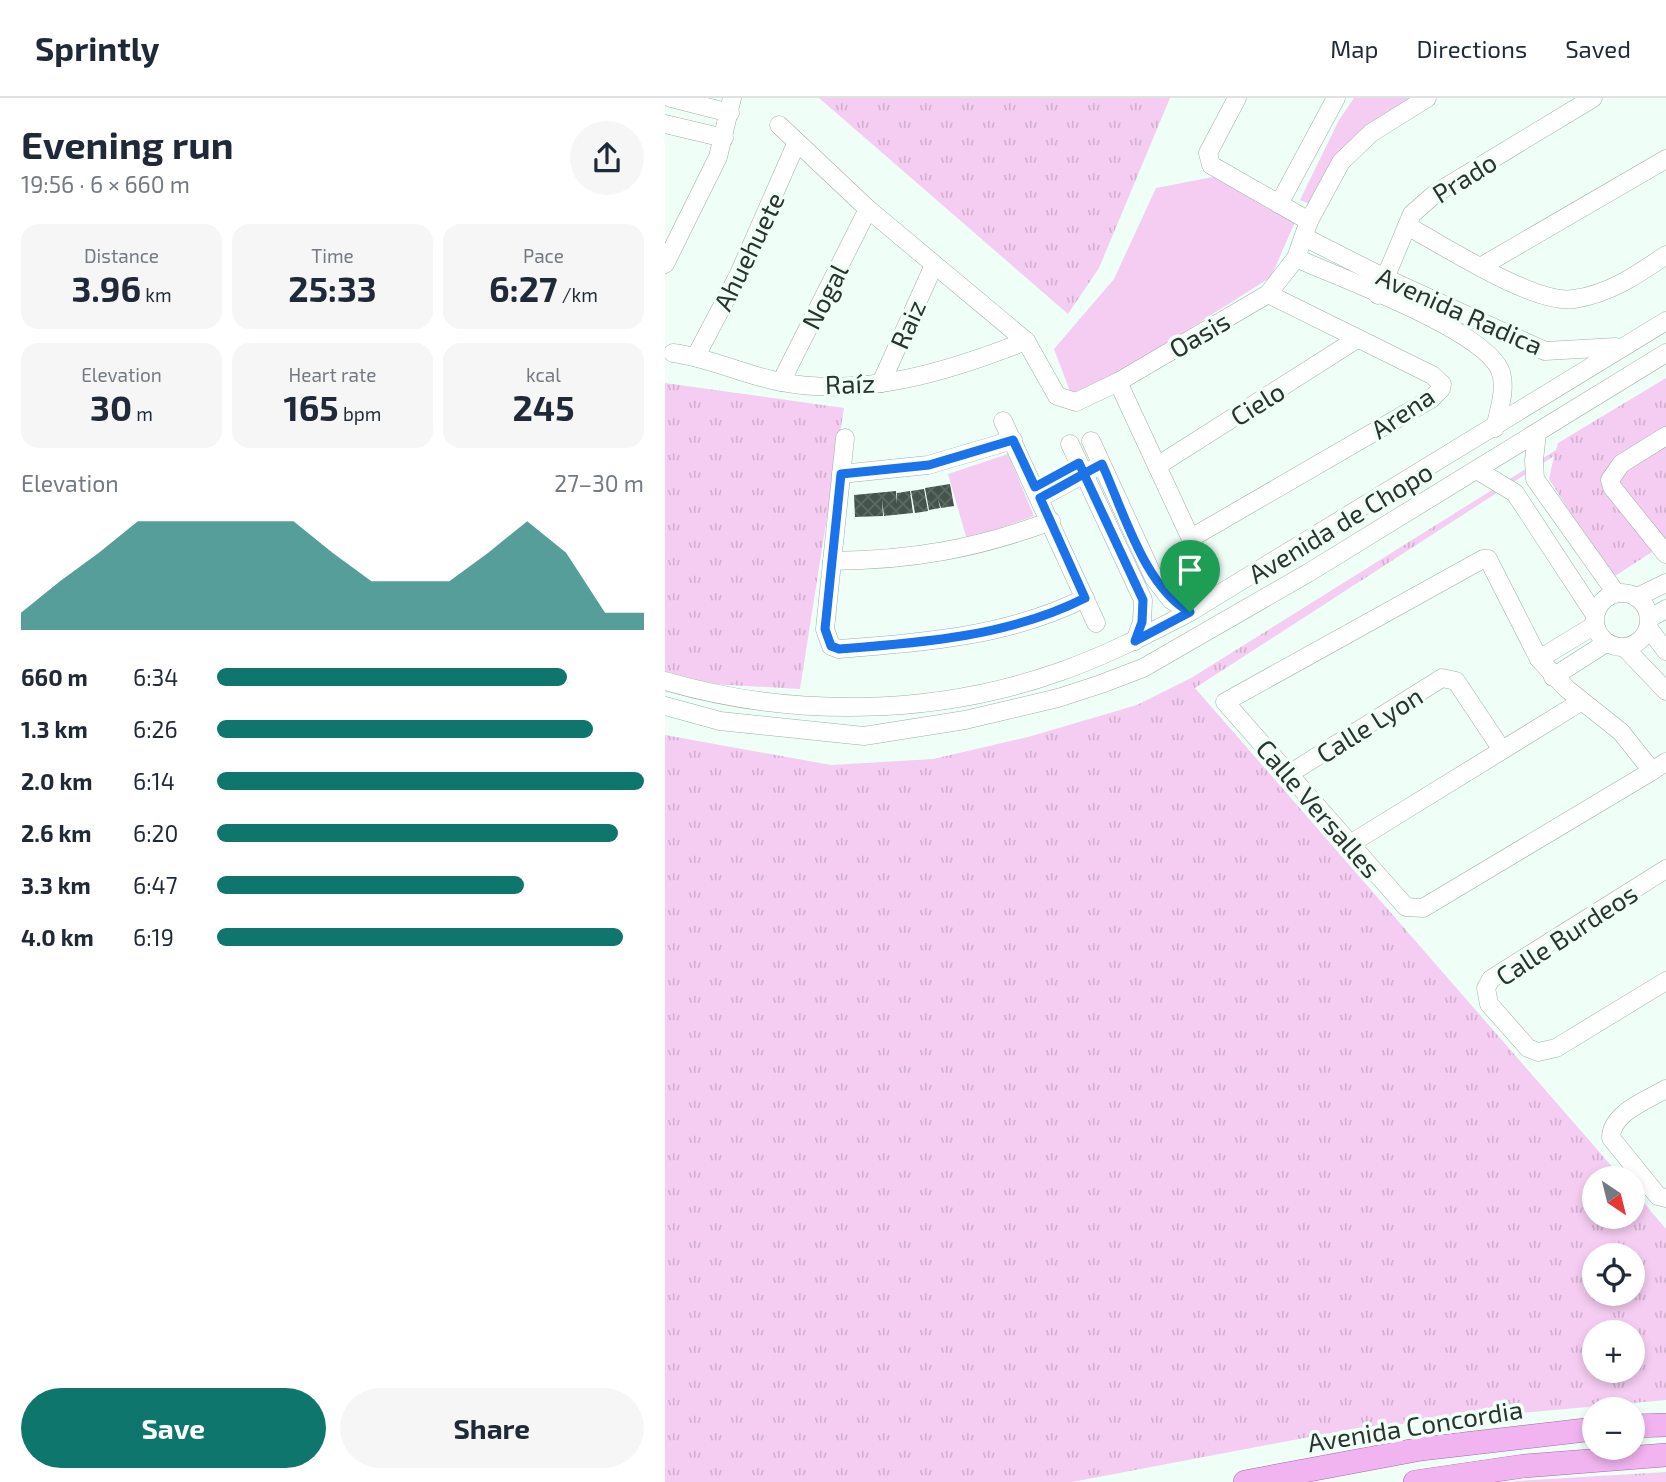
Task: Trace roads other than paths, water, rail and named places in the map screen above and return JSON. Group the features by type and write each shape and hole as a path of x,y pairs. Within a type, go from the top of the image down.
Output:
{"main road":[{"path":"1645,1425 1666,1424"},
{"name":"Avenida Concordia","path":"1245,1482 1420,1449 1582,1430"},
{"path":"1415,1482 1524,1466 1666,1455"}],"street":[{"path":"665,264 706,186 724,138 731,105 671,98"},
{"name":"Avenida Radica","path":"1237,98 1212,145 1208,159 1220,173 1279,204 1307,229 1385,278 1545,351 1584,351 1623,346"},
{"path":"1279,204 1336,98"},
{"name":"Oasis","path":"1026,341 1056,396 1069,402 1084,401 1268,294 1296,258 1330,180 1355,145 1427,98"},
{"name":"Prado","path":"1378,295 1416,209 1436,193 1593,98"},
{"path":"665,124 724,138"},
{"path":"779,125 796,144 868,209 1026,341"},
{"name":"Ahuehuete","path":"696,356 739,276 796,144"},
{"path":"1482,265 1666,159"},
{"name":"Nogal","path":"781,382 868,209"},
{"path":"1408,226 1532,292 1571,300 1611,290 1666,255"},
{"name":"Avenida Radica","path":"1296,258 1469,338 1491,355 1503,384 1495,428"},
{"name":"Raiz","path":"881,383 934,265"},
{"name":"Arena","path":"1191,538 1431,399 1441,389 1442,384 1432,375 1268,294"},
{"name":"Avenida de Chopo","path":"665,681 732,696 806,706 911,704 981,693 1058,672 1135,641 1190,612 1666,321"},
{"name":"Cielo","path":"1157,466 1357,340"},
{"name":"Raíz","path":"673,353 696,356 781,382 881,383 939,372 1026,341"},
{"name":"Avenida de Chopo","path":"665,706 720,721 864,736 965,720 1058,698 1143,668 1308,573 1666,353"},
{"path":"1118,382 1203,565"},
{"path":"1003,421 1038,492 1096,623"},
{"path":"1537,433 1535,479 1616,593 1637,597 1646,606 1655,619 1666,650"},
{"path":"1666,436 1621,464 1610,480 1666,554"},
{"path":"845,438 825,629 828,642 839,649 909,644 971,634 1039,617 1085,598"},
{"path":"841,474 929,465 1013,440"},
{"path":"1070,444 1143,600 1142,622 1135,641"},
{"path":"1038,492 1082,468 1096,453 1154,578 1171,600 1190,612"},
{"path":"1477,470 1515,493 1595,620 1606,643"},
{"path":"1515,493 1535,479"},
{"path":"832,561 888,560 944,554 999,541 1051,522"},
{"path":"1294,550 1308,573"},
{"name":"Calle Versalles","path":"1539,659 1487,559 1477,561 1225,702 1406,907 1415,910 1423,908 1659,766"},
{"path":"1637,597 1666,583"},
{"path":"1616,593 1599,605 1595,620 1539,659 1553,677 1659,766"},
{"path":"1625,648 1644,638 1655,619"},
{"path":"1553,677 1606,643 1625,648 1666,691"},
{"name":"Calle Lyon","path":"1289,774 1442,678 1450,677 1456,681 1503,750"},
{"path":"1350,844 1582,701"},
{"name":"Calle Burdeos","path":"1666,869 1491,979 1486,988 1489,1004 1528,1048 1538,1052 1556,1048 1666,981"},
{"path":"1666,1089 1629,1111 1611,1128 1611,1138 1617,1149 1658,1196 1666,1198"}]}
